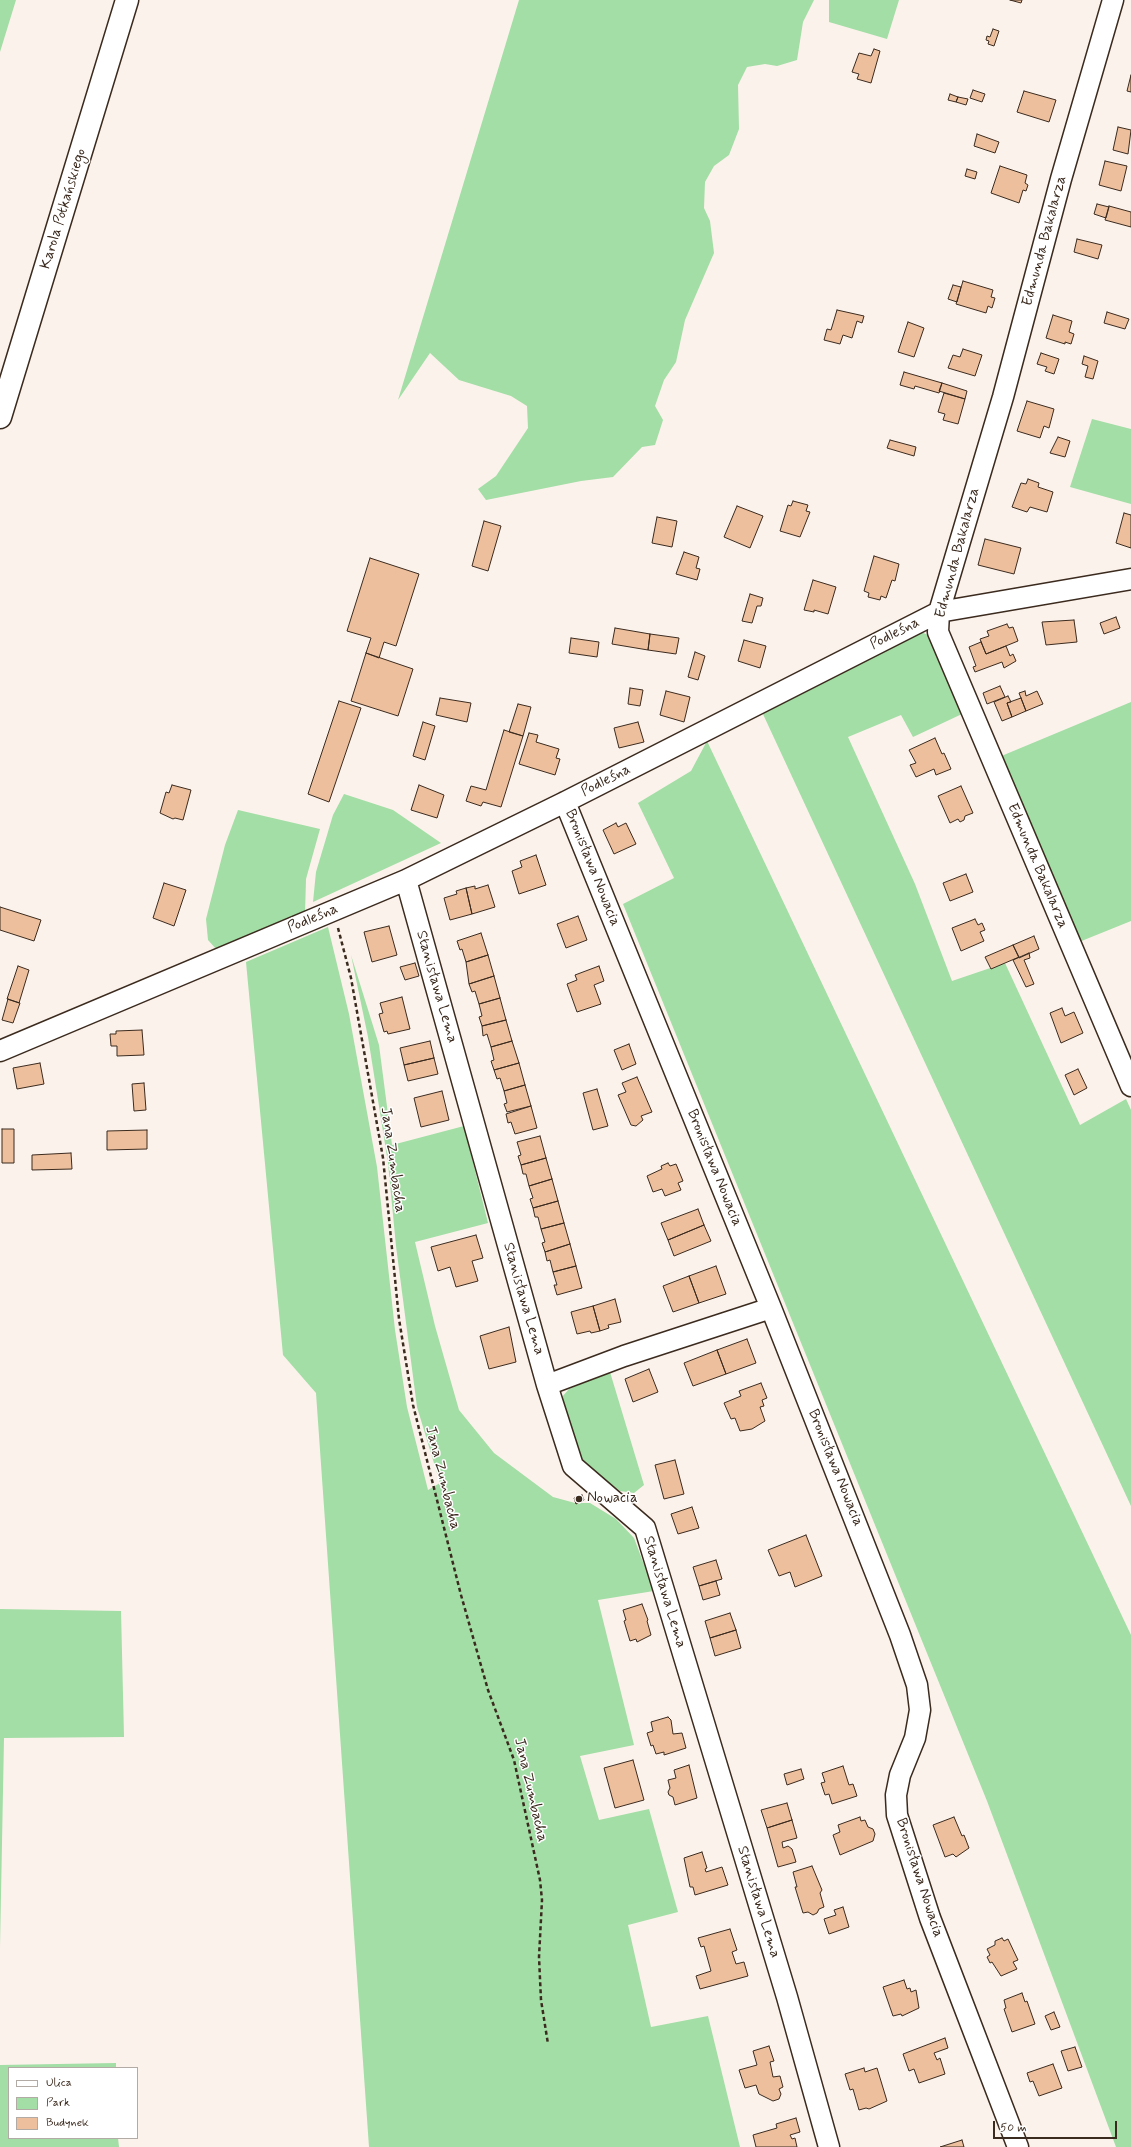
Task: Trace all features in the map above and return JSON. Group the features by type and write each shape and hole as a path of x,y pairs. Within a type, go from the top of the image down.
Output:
{"street":[{"name":"Karola Potkańskiego","path":"0,417 127,0"},
{"name":"Edmunda Bakalarza","path":"1114,0 1061,179 1003,397 939,612 938,632 1131,1086"},
{"name":"Podleśna","path":"0,1051 406,880 565,802 939,612 1131,580"},
{"name":"Bronisława Nowacia","path":"565,802 771,1308 868,1550 900,1635 916,1685 920,1710 915,1738 900,1775 896,1795 897,1815 930,1918 1018,2147"},
{"name":"Stanisława Lema","path":"406,880 547,1385 573,1466 645,1528 787,1997 829,2147"},
{"path":"547,1385 624,1356 771,1308"}],"path":[{"name":"Jana Zumbacha","path":"333,910 351,978 382,1158 399,1319 413,1405 488,1690 514,1760 540,1880 542,1900 539,1956 541,2000 548,2044"}],"green space":[{"path":"0,0 16,0 0,52"},
{"path":"519,0 814,0 803,22 797,60 777,66 765,64 747,67 738,85 739,129 729,155 714,166 705,182 704,208 710,221 714,253 685,320 676,362 664,380 655,406 663,420 655,445 642,447 613,477 581,481 486,500 478,489 496,476 528,428 527,406 511,396 459,380 430,353 398,400"},
{"path":"829,0 899,0 887,39 829,22"},
{"path":"1092,419 1131,429 1131,504 1070,487"},
{"path":"919,631 928,635 962,714 913,737 901,715 848,737 915,884 952,981 1005,963 1080,1125 1126,1099 1131,1110 1131,1506 762,712"},
{"path":"1131,702 1131,921 1079,942 999,757"},
{"path":"707,741 1131,1635 1131,2147 1116,2147 987,1801 623,904 674,878 638,803 691,771"},
{"path":"344,794 393,810 441,843 313,902 316,872 333,815"},
{"path":"238,810 320,829 306,879 305,913 217,950 208,940 206,919 225,845"},
{"path":"328,927 349,1014 377,1167 395,1330 407,1407 428,1490 440,1483 417,1407 396,1246 388,1163 368,1037 351,955 379,1045 392,1145 464,1126 488,1223 415,1242 435,1326 459,1410 494,1453 553,1497 575,1503 590,1503 616,1519 634,1538 643,1562 660,1590 598,1600 634,1745 580,1756 599,1820 649,1809 678,1912 628,1925 651,2027 708,2016 740,2147 369,2147 316,1393 283,1355 246,962"},
{"path":"610,1372 644,1485 634,1493 620,1491 577,1459 563,1407 562,1397 569,1389"},
{"path":"0,1609 121,1611 124,1737 4,1738 0,1947"},
{"path":"116,2063 116,2067 8,2067 8,2139 118,2139 119,2147 0,2147 0,2065"}],"building":[{"path":"1010,0 1022,0 1021,3"},
{"path":"993,29 999,31 994,46 988,44 989,41 986,40 987,36 990,37"},
{"path":"874,49 880,51 871,83 857,79 859,74 852,72 859,53 871,56"},
{"path":"1131,75 1131,92 1127,91"},
{"path":"973,90 985,94 982,102 970,98"},
{"path":"1024,91 1056,100 1049,122 1017,112"},
{"path":"950,94 958,97 956,102 948,100"},
{"path":"958,97 968,99 966,105 956,102"},
{"path":"1118,127 1131,130 1128,154 1113,150"},
{"path":"977,134 999,142 995,153 974,146"},
{"path":"1105,161 1127,166 1121,191 1099,185"},
{"path":"1000,166 1027,175 1025,183 1028,185 1026,191 1023,190 1019,203 991,193"},
{"path":"967,169 977,172 975,179 965,176"},
{"path":"1097,204 1109,207 1106,218 1094,214"},
{"path":"1109,206 1131,212 1131,227 1105,220"},
{"path":"1077,239 1102,245 1098,259 1074,252"},
{"path":"963,281 993,290 991,297 995,298 992,308 988,306 986,313 956,304"},
{"path":"953,285 961,287 957,302 948,299"},
{"path":"837,310 864,316 862,323 857,321 852,338 843,335 840,344 824,340 827,329 831,330"},
{"path":"1107,312 1129,319 1125,329 1104,323"},
{"path":"1053,315 1072,321 1069,332 1074,334 1071,344 1065,342 1065,344 1046,338"},
{"path":"908,322 924,328 914,357 898,352"},
{"path":"963,349 982,355 975,376 948,368 953,355 960,357"},
{"path":"1041,353 1059,359 1054,374 1045,371 1047,367 1037,364"},
{"path":"1084,356 1098,361 1093,379 1085,377 1088,366 1082,364"},
{"path":"904,372 942,383 939,393 915,386 914,389 900,385"},
{"path":"942,383 967,391 965,399 939,391"},
{"path":"944,393 965,399 958,424 943,420 945,414 938,412"},
{"path":"1027,401 1054,409 1049,428 1044,426 1040,438 1017,431"},
{"path":"1058,437 1070,441 1065,457 1050,453"},
{"path":"890,440 916,447 914,456 887,448"},
{"path":"1028,479 1039,483 1038,487 1053,492 1047,512 1030,507 1027,512 1012,507 1021,483 1026,484"},
{"path":"793,501 808,505 806,511 810,512 800,537 780,531 788,505 791,506"},
{"path":"737,506 763,516 750,548 724,537"},
{"path":"1124,513 1131,515 1131,548 1116,543"},
{"path":"657,517 677,521 672,547 652,543"},
{"path":"484,521 501,526 488,571 472,566"},
{"path":"985,539 1021,548 1014,574 978,565"},
{"path":"684,552 699,557 696,568 700,569 697,580 676,574"},
{"path":"874,556 899,564 895,581 892,580 886,598 881,596 880,600 868,597 869,593 864,591"},
{"path":"370,558 419,574 396,646 384,642 379,658 366,653 371,638 347,631"},
{"path":"813,580 836,587 828,614 814,610 814,612 804,610"},
{"path":"750,594 763,598 761,606 757,606 752,623 742,621"},
{"path":"1116,617 1120,628 1104,634 1100,623"},
{"path":"1074,620 1077,642 1046,645 1042,622"},
{"path":"1007,624 1009,628 1013,627 1018,641 986,654 980,639 989,636 987,631"},
{"path":"615,628 650,634 648,650 612,644"},
{"path":"650,634 679,638 676,654 648,650"},
{"path":"571,638 599,642 597,657 569,653"},
{"path":"744,640 766,646 760,668 738,661"},
{"path":"981,642 986,654 1006,646 1010,656 1013,654 1016,661 1004,668 1002,662 975,672 973,667 976,666 969,647"},
{"path":"695,652 705,656 698,680 688,677"},
{"path":"366,653 413,669 398,716 351,701"},
{"path":"1000,686 1005,697 987,704 983,693"},
{"path":"630,688 643,690 640,706 628,704"},
{"path":"666,691 690,697 684,722 660,715"},
{"path":"1025,691 1026,696 1037,691 1043,704 1026,711 1019,693"},
{"path":"1008,696 1011,702 1007,703 1012,717 1002,721 994,702"},
{"path":"440,698 471,703 467,722 436,715"},
{"path":"1021,698 1026,711 1012,717 1007,703"},
{"path":"339,701 361,708 329,802 308,794"},
{"path":"518,704 531,707 523,736 509,732"},
{"path":"423,722 435,726 425,760 413,756"},
{"path":"638,722 644,742 619,748 614,728"},
{"path":"504,730 523,736 501,807 483,802 481,806 466,801 471,786 486,790"},
{"path":"529,733 538,735 536,742 559,749 556,758 560,759 555,775 519,764"},
{"path":"935,738 951,769 936,775 934,769 916,777 910,765 916,763 909,750"},
{"path":"172,785 191,790 183,820 173,819 160,813 166,792 169,793"},
{"path":"419,785 444,795 437,818 411,810"},
{"path":"961,786 973,813 965,816 964,820 960,822 958,819 950,823 938,796"},
{"path":"616,823 618,827 626,823 636,844 614,854 603,830"},
{"path":"536,855 546,885 519,894 512,871 522,867 520,861"},
{"path":"966,874 973,892 950,901 943,883"},
{"path":"164,883 186,890 174,926 153,918"},
{"path":"488,885 495,907 472,914 466,888 475,886 475,889"},
{"path":"466,888 472,914 450,920 444,898 457,894 456,891"},
{"path":"0,907 41,920 34,941 0,930"},
{"path":"578,916 587,940 566,948 557,924"},
{"path":"975,919 978,925 982,923 985,930 980,932 984,941 961,951 952,928"},
{"path":"389,926 397,955 372,962 364,932"},
{"path":"481,933 488,955 466,962 462,949 460,950 457,941"},
{"path":"1034,936 1039,949 1019,958 1013,945"},
{"path":"1013,945 1019,957 991,969 985,957"},
{"path":"1029,953 1030,958 1024,960 1034,984 1026,987 1013,960"},
{"path":"488,955 494,976 469,984 466,962"},
{"path":"415,963 419,976 405,980 400,967"},
{"path":"18,966 29,970 19,1003 7,999"},
{"path":"599,966 604,981 594,985 601,1004 577,1012 567,984 577,980 575,975"},
{"path":"494,976 500,998 479,1004 475,991 472,992 469,984"},
{"path":"402,997 410,1029 388,1034 387,1031 384,1032 379,1014 383,1013 380,1003"},
{"path":"500,998 506,1020 482,1026 479,1017 482,1016 479,1004"},
{"path":"8,999 20,1003 13,1023 2,1020"},
{"path":"1062,1008 1065,1016 1074,1012 1083,1033 1061,1043 1050,1013"},
{"path":"506,1020 512,1041 491,1047 487,1034 483,1036 482,1026"},
{"path":"142,1030 144,1055 117,1056 117,1046 111,1046 110,1034 116,1034 116,1031"},
{"path":"430,1041 434,1058 404,1065 400,1048"},
{"path":"512,1041 519,1063 494,1070 491,1061 494,1060 491,1047"},
{"path":"629,1044 636,1064 622,1070 614,1050"},
{"path":"434,1058 438,1074 408,1081 404,1065"},
{"path":"40,1063 44,1084 17,1089 13,1068"},
{"path":"519,1063 525,1085 504,1091 500,1078 497,1079 494,1070"},
{"path":"1078,1069 1087,1088 1074,1095 1065,1075"},
{"path":"637,1077 652,1112 641,1116 643,1120 636,1126 631,1125 618,1095 626,1092 622,1083"},
{"path":"144,1083 146,1110 134,1111 132,1084"},
{"path":"525,1085 531,1106 507,1112 504,1104 507,1103 504,1091"},
{"path":"597,1089 608,1126 593,1130 583,1093"},
{"path":"442,1091 449,1120 421,1127 414,1098"},
{"path":"531,1106 537,1128 515,1134 511,1122 508,1123 506,1114"},
{"path":"2,1129 14,1129 14,1163 2,1163"},
{"path":"147,1130 147,1149 107,1150 107,1131"},
{"path":"540,1136 546,1158 521,1165 518,1156 521,1155 517,1142"},
{"path":"71,1153 72,1169 32,1170 32,1155"},
{"path":"546,1158 552,1179 529,1186 526,1174 523,1174 521,1165"},
{"path":"668,1163 670,1166 676,1164 683,1181 678,1183 681,1190 665,1196 662,1189 653,1192 647,1176 662,1169 661,1166"},
{"path":"552,1179 558,1201 533,1208 530,1199 533,1198 529,1186"},
{"path":"558,1201 564,1223 541,1229 538,1217 535,1217 533,1208"},
{"path":"698,1209 704,1225 668,1240 661,1223"},
{"path":"564,1223 570,1244 545,1252 542,1243 545,1242 541,1229"},
{"path":"704,1225 711,1241 674,1256 668,1240"},
{"path":"476,1235 483,1258 472,1261 478,1281 456,1287 450,1267 438,1271 431,1247"},
{"path":"570,1244 576,1266 553,1272 550,1260 547,1261 545,1252"},
{"path":"576,1266 582,1288 557,1295 554,1285 557,1285 553,1272"},
{"path":"716,1266 726,1294 699,1303 689,1276"},
{"path":"689,1276 699,1303 673,1312 663,1286"},
{"path":"615,1299 621,1322 608,1325 609,1328 600,1331 593,1306"},
{"path":"593,1306 600,1331 591,1333 590,1331 577,1334 571,1312"},
{"path":"509,1327 516,1362 489,1369 480,1336"},
{"path":"747,1339 756,1363 726,1374 717,1350"},
{"path":"717,1350 726,1374 693,1386 684,1363"},
{"path":"649,1369 658,1392 633,1402 625,1379"},
{"path":"761,1383 767,1398 762,1400 764,1406 760,1407 765,1421 752,1429 740,1431 735,1418 731,1419 724,1403 741,1396 739,1391"},
{"path":"675,1460 684,1494 664,1499 655,1465"},
{"name":"Nowacia","path":"582,1495 584,1500 576,1504 574,1498"},
{"path":"692,1507 699,1528 678,1534 671,1514"},
{"path":"806,1535 822,1576 795,1587 790,1572 779,1576 768,1550"},
{"path":"716,1560 722,1579 699,1586 693,1567"},
{"path":"716,1581 720,1595 703,1600 699,1586"},
{"path":"642,1604 648,1620 651,1635 637,1642 636,1639 630,1641 624,1621 626,1620 623,1610"},
{"path":"730,1613 736,1630 710,1638 705,1621"},
{"path":"736,1630 741,1648 715,1656 710,1638"},
{"path":"668,1717 671,1720 673,1734 682,1733 686,1748 664,1755 664,1752 656,1754 653,1745 651,1746 647,1733 653,1731 651,1722"},
{"path":"633,1760 644,1800 615,1808 604,1768"},
{"path":"689,1765 697,1798 675,1805 673,1797 669,1795 668,1792 670,1788 668,1780 676,1778 674,1770"},
{"path":"843,1766 849,1785 853,1784 857,1796 832,1804 829,1794 825,1795 821,1783 825,1782 822,1773"},
{"path":"801,1769 804,1779 787,1785 784,1774"},
{"path":"787,1803 792,1820 767,1828 761,1810"},
{"path":"860,1817 861,1821 865,1820 868,1827 873,1829 875,1834 873,1841 840,1855 833,1835 840,1832 838,1825"},
{"path":"954,1817 969,1848 956,1857 953,1854 945,1857 933,1825"},
{"path":"792,1820 797,1838 782,1842 783,1848 788,1846 792,1849 796,1862 778,1867 767,1828"},
{"path":"702,1852 707,1868 705,1869 706,1872 722,1867 728,1885 695,1895 693,1887 690,1887 684,1858"},
{"path":"812,1866 822,1890 820,1893 824,1907 819,1909 817,1913 813,1915 808,1912 803,1913 795,1887 797,1887 793,1872"},
{"path":"843,1907 849,1927 829,1934 824,1919 836,1915 834,1910"},
{"path":"730,1929 737,1950 732,1952 736,1964 744,1962 748,1976 700,1989 696,1976 711,1971 704,1946 701,1947 698,1938"},
{"path":"1002,1938 1004,1941 1008,1939 1018,1960 1013,1962 1017,1969 1001,1976 992,1962 990,1963 987,1957 990,1955 987,1949 995,1945 995,1941"},
{"path":"904,1980 907,1989 910,1988 911,1992 916,1990 919,2008 902,2016 901,2014 893,2016 883,1987"},
{"path":"1022,1993 1025,2002 1027,2001 1035,2024 1012,2032 1004,2009 1006,2008 1004,2000"},
{"path":"1054,2012 1060,2027 1051,2030 1045,2016"},
{"path":"945,2038 948,2048 934,2053 937,2060 940,2058 945,2074 919,2083 914,2069 909,2071 903,2054"},
{"path":"769,2046 774,2061 770,2062 773,2077 780,2076 783,2087 779,2089 781,2094 779,2099 773,2101 759,2094 756,2085 745,2088 739,2070 757,2065 753,2051"},
{"path":"1075,2047 1082,2067 1068,2071 1061,2051"},
{"path":"1053,2064 1062,2088 1039,2096 1033,2081 1030,2082 1027,2073"},
{"path":"864,2068 865,2072 877,2068 887,2101 869,2109 866,2108 859,2110 853,2089 850,2090 845,2074"},
{"path":"796,2118 800,2132 790,2135 792,2139 795,2138 797,2147 756,2147 753,2135 777,2128 776,2124"},
{"path":"962,2140 964,2147 940,2147"}],"place":[{"name":"Nowacia","path":"579,1499"}]}
